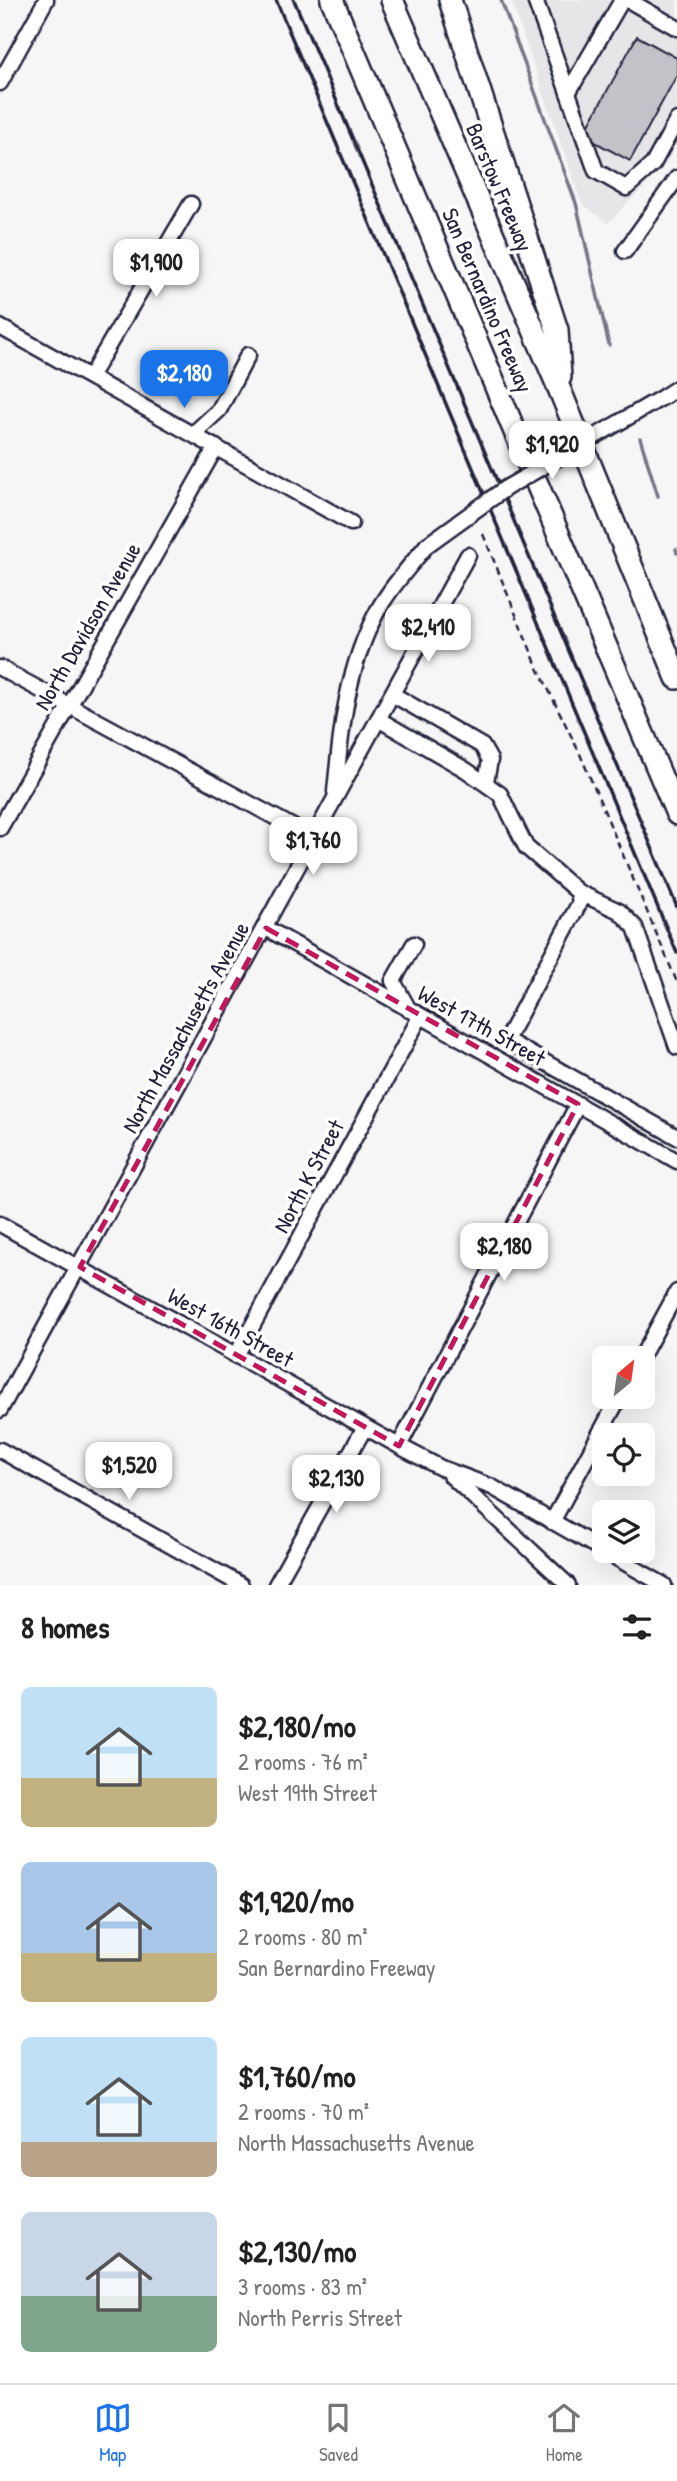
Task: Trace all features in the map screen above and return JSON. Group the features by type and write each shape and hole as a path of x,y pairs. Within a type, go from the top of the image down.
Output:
{"highway":[{"name":"San Bernardino Freeway","path":"332,0 677,814"},
{"name":"Barstow Freeway","path":"392,0 561,393"},
{"path":"450,0 557,330 561,393"},
{"name":"San Bernardino Freeway","path":"561,393 677,678"}],"street":[{"path":"0,83 46,0"},
{"path":"535,0 596,171 626,188 653,164 677,120"},
{"path":"568,93 622,0"},
{"path":"628,0 677,28"},
{"path":"625,251 677,178"},
{"path":"90,377 191,204"},
{"path":"0,327 351,523"},
{"path":"193,434 219,410 248,355"},
{"path":"334,801 345,698 355,663 379,608 427,545 506,488 677,388"},
{"name":"North Davidson Avenue","path":"0,828 216,447"},
{"name":"North Massachusetts Avenue","path":"0,1410 468,555"},
{"path":"0,668 314,839"},
{"path":"393,694 482,747 490,760 486,782"},
{"path":"378,719 486,782 500,794 526,847 578,892 619,911 635,927 677,1047"},
{"path":"578,892 580,902 506,1040 677,1137"},
{"name":"West 17th Street","path":"266,928 677,1161"},
{"path":"414,944 393,981 415,1014"},
{"name":"North K Street","path":"236,1356 415,1014"},
{"path":"399,1446 578,1104"},
{"name":"West 16th Street","path":"0,1224 399,1446 441,1468 492,1488 664,1585"},
{"path":"648,1346 677,1292"},
{"path":"552,1522 613,1409"},
{"path":"276,1585 365,1427"},
{"path":"0,1450 241,1585"},
{"name":"West 16th Street","path":"441,1468 500,1518 568,1585"}],"path":[{"path":"483,534 537,666 580,754 677,982"}],"highlighted area":[{"path":"266,928 578,1104 399,1446 80,1267"}],"shaded area":[{"path":"511,0 677,0 677,143 664,167 608,223 582,204"}],"building":[{"path":"637,36 677,58 677,75 630,161 593,141 588,126"}],"waterway":[{"path":"501,0 576,203 609,345"},
{"path":"640,438 658,496"},
{"path":"676,549 677,553"}],"railway":[{"path":"276,0 677,953"},
{"path":"294,0 677,907"}]}
